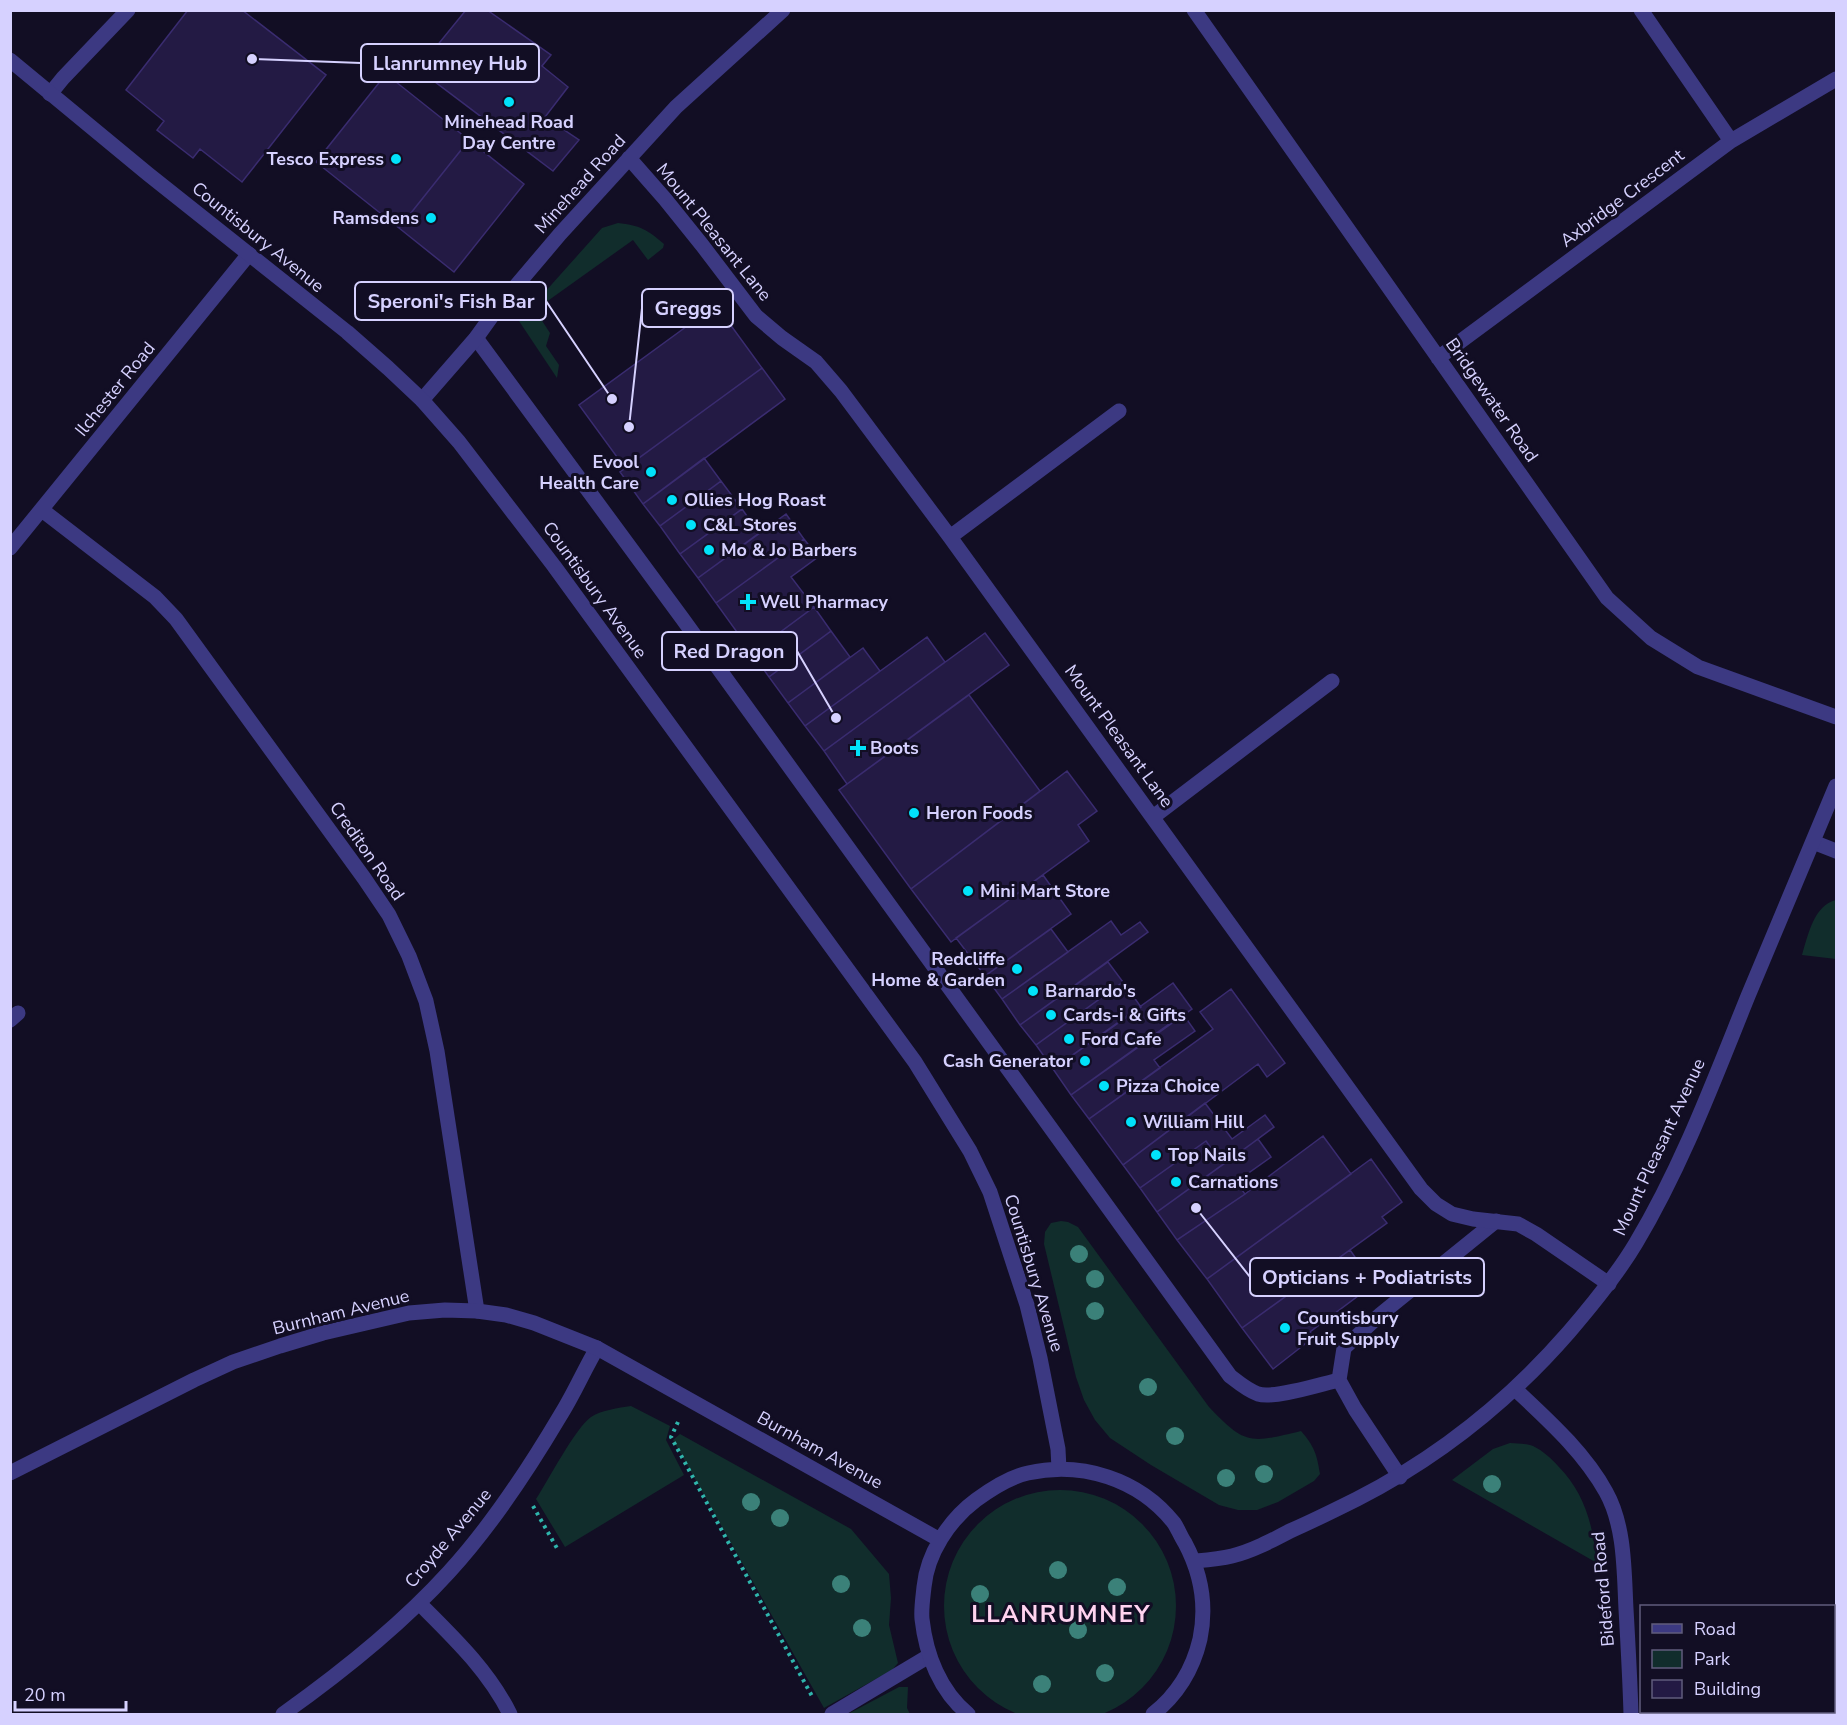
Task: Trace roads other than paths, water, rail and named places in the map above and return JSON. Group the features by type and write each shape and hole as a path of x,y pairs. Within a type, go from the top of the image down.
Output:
{"street":[{"path":"50,94 128,10"},
{"name":"Bridgewater Road","path":"1194,10 1607,598 1651,638 1698,667 1836,717"},
{"path":"1641,10 1731,141"},
{"name":"Minehead Road","path":"422,400 476,338 499,306 545,252 676,107 781,11"},
{"name":"Countisbury Avenue","path":"10,60 347,332 422,400 459,442 561,576 915,1062 970,1151 990,1192 1027,1305 1058,1449 1059,1469"},
{"name":"Axbridge Crescent","path":"1438,358 1731,141 1836,79"},
{"name":"Mount Pleasant Lane","path":"629,158 694,235 756,316 816,362 841,391 1153,816 1421,1189 1436,1204 1452,1214 1518,1224 1609,1284"},
{"name":"Ilchester Road","path":"10,548 249,254"},
{"path":"476,338 682,618 1230,1376 1246,1389 1261,1395 1277,1394 1339,1380"},
{"path":"950,537 1119,411"},
{"name":"Crediton Road","path":"42,510 155,597 176,619 389,915 409,956 426,1001 437,1051 477,1311"},
{"path":"1153,816 1332,681"},
{"name":"Mount Pleasant Avenue","path":"1195,1561 1231,1556 1253,1549 1400,1477 1432,1456 1515,1389 1553,1351 1609,1284 1636,1244 1698,1119 1836,786"},
{"path":"1813,842 1836,851"},
{"path":"1400,1477 1355,1409 1339,1380 1344,1348 1381,1314 1496,1221"},
{"name":"Burnham Avenue","path":"10,1473 233,1362 270,1349 323,1333 409,1313 477,1311 534,1323 597,1348 940,1540"},
{"name":"Croyde Avenue","path":"283,1714 356,1659 449,1572 479,1537 518,1482 562,1414 597,1348"},
{"name":"Bideford Road","path":"1515,1389 1588,1463 1608,1494 1618,1523 1623,1562 1631,1714"},
{"path":"968,1714 943,1685 929,1656 921,1617 925,1581 934,1551 945,1532 966,1508 993,1487 1026,1473 1059,1469 1097,1473 1125,1483 1152,1501 1174,1524 1195,1561 1203,1604 1202,1630 1196,1654 1189,1671 1167,1703 1153,1714"},
{"path":"418,1603 467,1651 510,1714"},
{"path":"832,1714 929,1656"}],"place":[{"name":"Llanrumney Hub","path":"252,59"},
{"name":"Minehead Road Day Centre","path":"509,102"},
{"name":"Tesco Express","path":"396,159"},
{"name":"Ramsdens","path":"431,218"},
{"name":"Speroni's Fish Bar","path":"612,399"},
{"name":"Greggs","path":"629,427"},
{"name":"Evool Health Care","path":"651,472"},
{"name":"Ollies Hog Roast","path":"672,500"},
{"name":"C&L Stores","path":"691,525"},
{"name":"Mo & Jo Barbers","path":"709,550"},
{"name":"Well Pharmacy","path":"748,602"},
{"name":"Red Dragon","path":"836,718"},
{"name":"Boots","path":"858,748"},
{"name":"Heron Foods","path":"914,813"},
{"name":"Mini Mart Store","path":"968,891"},
{"name":"Redcliffe Home & Garden","path":"1017,969"},
{"name":"Barnardo's","path":"1033,991"},
{"name":"Cards-i & Gifts","path":"1051,1015"},
{"name":"Ford Cafe","path":"1069,1039"},
{"name":"Cash Generator","path":"1085,1061"},
{"name":"Pizza Choice","path":"1104,1086"},
{"name":"William Hill","path":"1131,1122"},
{"name":"Top Nails","path":"1156,1155"},
{"name":"Carnations","path":"1176,1182"},
{"name":"Opticians + Podiatrists","path":"1196,1208"},
{"name":"Countisbury Fruit Supply","path":"1285,1328"}],"district":[{"name":"LLANRUMNEY","path":"1061,1614"}]}
